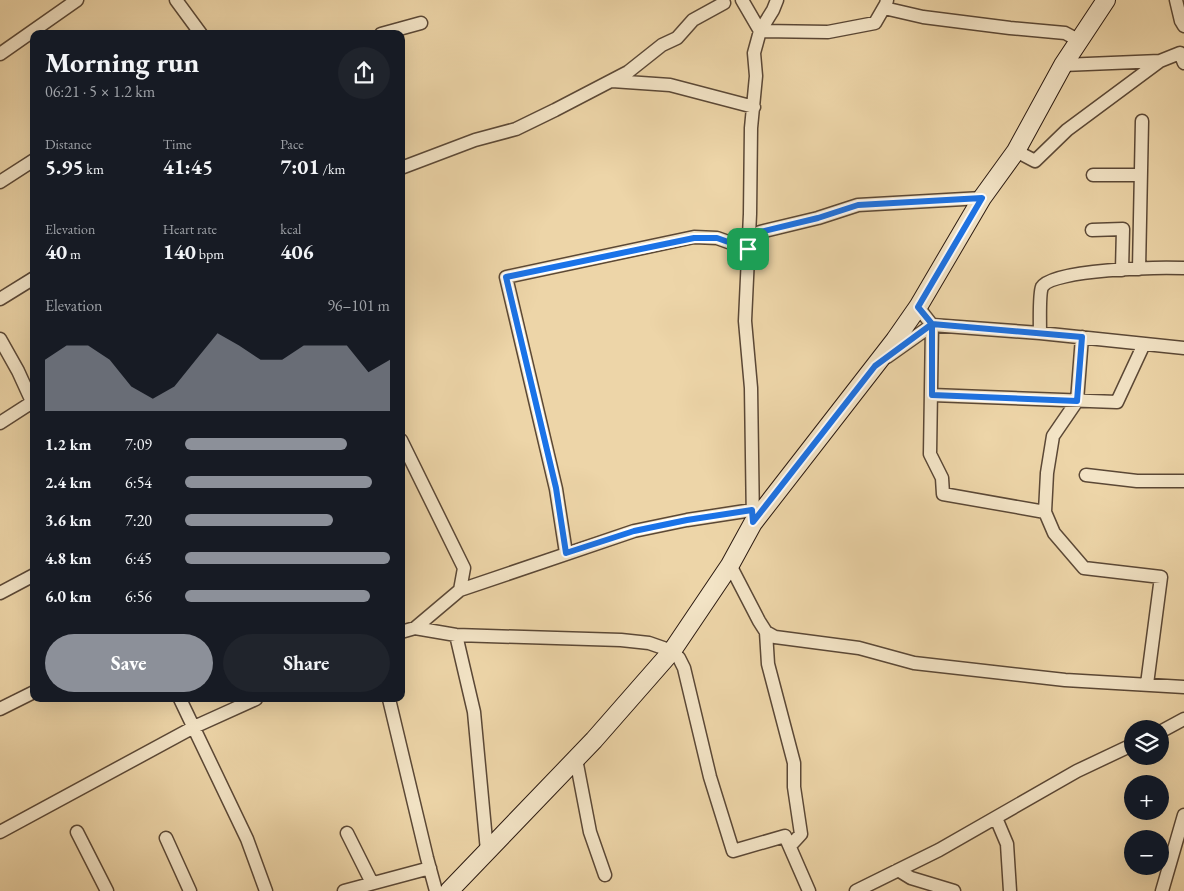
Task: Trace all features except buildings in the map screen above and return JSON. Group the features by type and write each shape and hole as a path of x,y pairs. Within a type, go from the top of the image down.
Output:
{"street":[{"path":"34,30 77,0"},
{"path":"176,0 198,30"},
{"path":"742,0 760,31"},
{"path":"753,516 751,388 745,321 750,128 754,107 756,76 754,53 760,31 777,0"},
{"path":"449,891 576,759 672,651 730,565 753,516 875,366 918,307 982,198 1016,151 1063,65 1106,0"},
{"path":"1176,0 1181,22 1184,26"},
{"path":"405,166 474,140 516,129 612,81 628,72 662,45 677,38 693,20 724,1"},
{"path":"760,31 828,32 875,23 886,4 923,17 1065,33 1080,41"},
{"path":"395,30 420,23"},
{"path":"0,54 30,33"},
{"path":"1016,151 1035,161 1067,130 1160,61 1180,53 1184,63"},
{"path":"1063,65 1160,61"},
{"path":"612,81 670,85 754,107"},
{"path":"1139,270 1142,121"},
{"path":"0,182 30,163"},
{"path":"1093,175 1140,176"},
{"path":"748,249 760,232 818,218 858,205 982,198"},
{"path":"1092,230 1123,229 1122,270"},
{"path":"566,553 556,488 506,277 694,238 717,238 748,249"},
{"path":"1040,333 1041,290 1045,283 1077,273 1184,268"},
{"path":"0,299 30,280"},
{"path":"918,307 932,324 930,454 942,478 943,494 1045,512"},
{"path":"875,366 932,324 1184,348"},
{"path":"1082,337 1077,401 1054,436 1047,473 1045,512 1054,533 1084,568 1161,578 1148,684"},
{"path":"0,339 30,397"},
{"path":"932,395 1117,402 1144,344"},
{"path":"0,423 30,405"},
{"path":"405,448 464,568 460,590"},
{"path":"1086,475 1137,480 1184,481"},
{"path":"405,631 415,628 460,590 566,553 634,531 687,520 753,516"},
{"path":"730,565 766,632 768,664 794,763 794,787 801,834 790,846"},
{"path":"0,594 30,577"},
{"path":"415,628 456,635 621,640 649,643 672,651 680,658 684,668 710,777 733,851 785,836 809,891"},
{"path":"766,632 775,637 859,648 914,663 1065,680 1184,687"},
{"path":"456,635 474,712 487,851"},
{"path":"0,709 30,694"},
{"path":"182,702 248,839 266,891"},
{"path":"0,832 194,727 249,702"},
{"path":"390,702 436,891"},
{"path":"1169,727 1184,719"},
{"path":"856,891 939,850 1077,771 1124,749"},
{"path":"576,759 590,832 605,875"},
{"path":"1162,891 1184,815"},
{"path":"996,818 1007,844 1010,891"},
{"path":"77,832 108,891"},
{"path":"348,833 372,883"},
{"path":"166,838 190,891"},
{"path":"344,891 430,868"},
{"path":"898,870 912,878 954,891"}],"route":[{"path":"748,249 717,238 694,238 506,277 556,488 566,553 634,531 687,520 752,510 753,522 875,366 932,324 1082,337 1077,401 932,395 932,324 918,307 982,198 858,205 818,218 760,232 748,249"}]}
